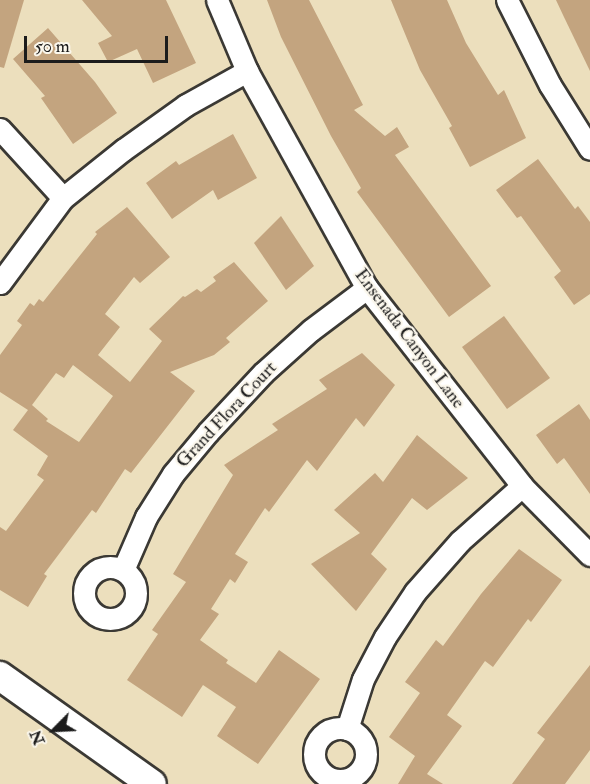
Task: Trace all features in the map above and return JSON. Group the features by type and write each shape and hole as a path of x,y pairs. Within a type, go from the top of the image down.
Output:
{"main road":[{"path":"0,676 152,784"}],"street":[{"name":"Ensenada Canyon Lane","path":"217,0 247,71 367,288 522,486 590,555"},
{"path":"507,0 550,86 590,149"},
{"path":"0,283 63,198 123,150 186,105 247,71"},
{"path":"0,129 63,198"},
{"name":"Grand Flora Court","path":"123,570 146,517 173,474 208,432 263,373 311,330 367,288"},
{"path":"348,729 363,679 385,637 415,592 460,542 522,486"}],"building":[{"path":"0,0 24,0 4,68 0,67"},
{"path":"82,0 166,0 196,63 153,83 137,49 108,62 98,43 112,36"},
{"path":"267,0 309,0 363,105 354,110 385,136 397,127 409,147 395,155 491,286 449,317 357,192 361,188 331,136 281,37"},
{"path":"391,0 447,0 466,43 498,95 504,90 526,138 470,167 449,128 452,126 420,70"},
{"path":"556,0 590,0 590,71 563,15"},
{"path":"48,28 95,82 117,113 73,144 41,98 45,96 13,59"},
{"path":"233,134 257,178 218,200 213,190 172,219 146,183 176,161 179,165"},
{"path":"538,159 575,209 578,206 590,222 590,294 574,305 554,277 561,271 521,216 517,218 496,190"},
{"path":"127,207 170,257 140,283 134,277 105,314 120,327 98,355 130,382 162,341 149,329 183,296 197,289 201,292 216,281 213,277 234,262 268,301 226,338 230,342 214,355 170,372 195,391 131,473 125,469 96,513 92,510 44,574 47,576 28,607 0,590 0,527 6,531 44,480 37,475 48,456 13,430 28,410 0,392 0,355 22,325 17,321 30,303 34,306 39,299 43,302 97,234 95,232","holes":["73,365 113,396 79,442 46,421 48,419 32,405 56,373 64,378"]},
{"path":"281,216 314,266 286,290 254,243"},
{"path":"504,316 550,378 507,409 462,347"},
{"path":"362,353 395,385 364,427 356,418 317,471 307,460 269,512 265,508 235,554 248,562 235,583 230,579 211,609 219,614 200,640 228,660 226,663 256,683 279,650 320,679 258,764 217,736 236,707 203,685 182,717 127,680 158,634 152,630 186,582 173,574 233,475 224,465 278,430 272,424 327,389 319,380"},
{"path":"579,404 590,420 590,494 564,458 557,464 536,435"},
{"path":"417,435 468,478 427,510 412,498 371,554 387,569 356,611 311,564 360,533 334,510 375,473 383,482"},
{"path":"519,549 562,580 531,622 528,619 493,667 485,661 447,715 462,726 427,774 443,784 398,784 415,756 389,737 420,693 405,682 436,640 443,646 481,594"},
{"path":"590,665 590,750 565,784 512,784 545,739 537,733"}]}
